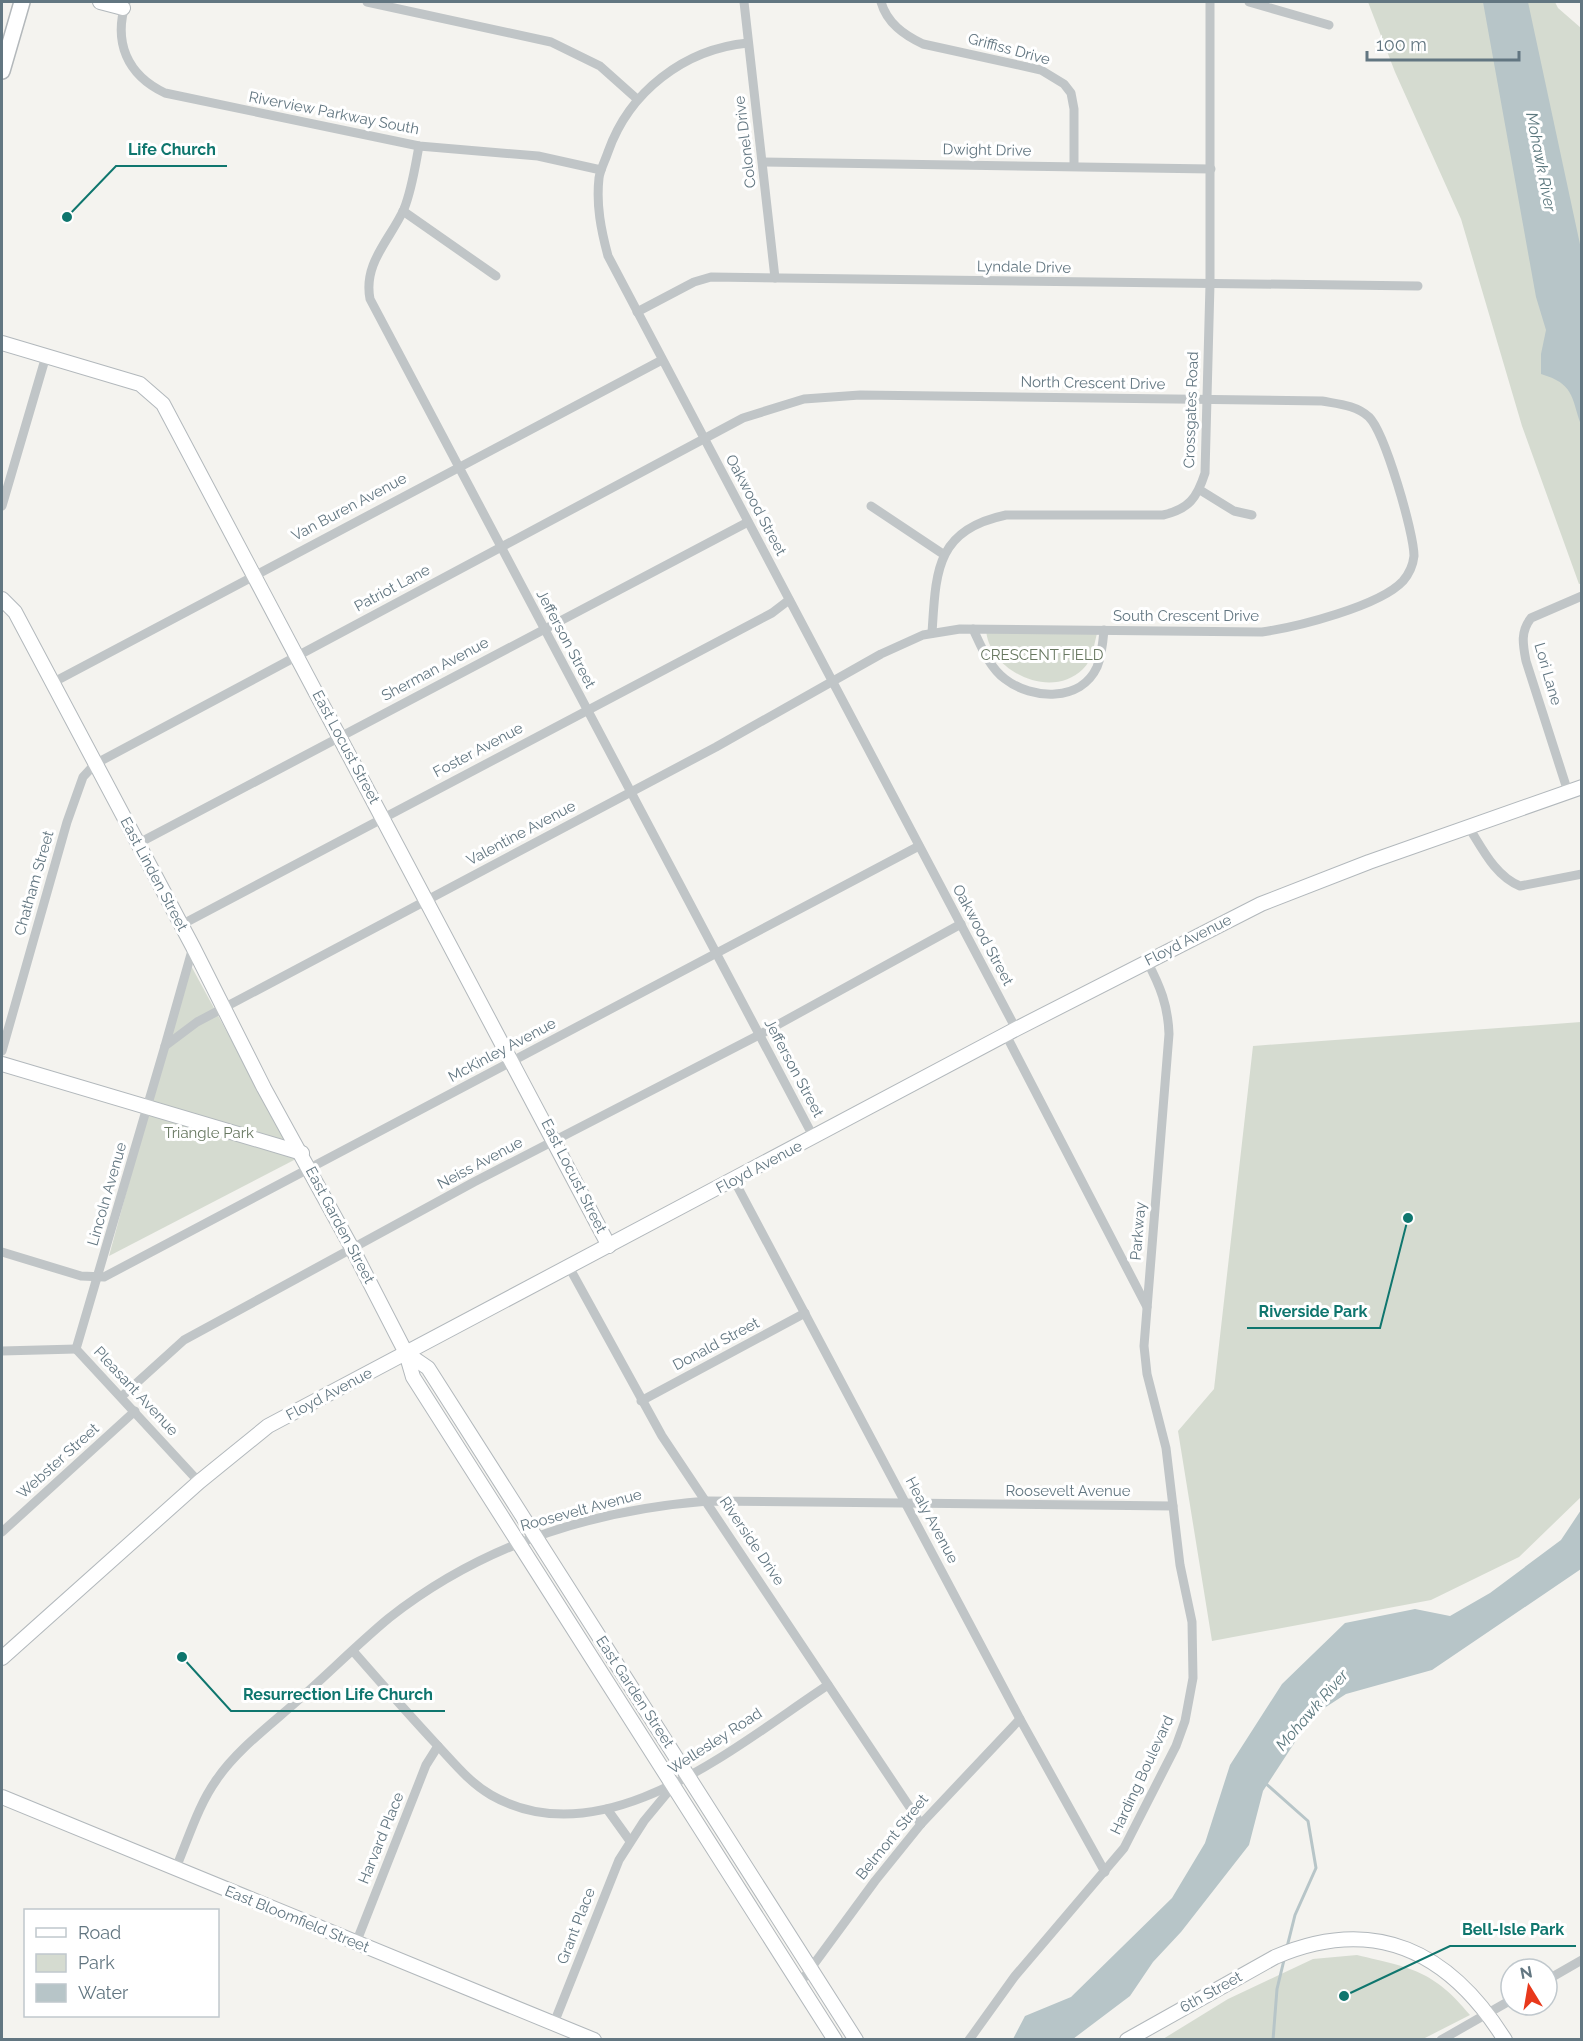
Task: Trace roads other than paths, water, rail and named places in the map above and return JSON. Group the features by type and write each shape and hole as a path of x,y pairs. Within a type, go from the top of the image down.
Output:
{"main road":[{"path":"2,71 22,2"}],"street":[{"path":"100,2 124,5"},
{"path":"367,2 551,42 600,66 637,99"},
{"name":"Colonel Drive","path":"744,2 775,278"},
{"name":"Griffiss Drive","path":"881,2 892,23 914,40 1041,70 1064,84 1071,93 1074,109 1074,166"},
{"name":"Crossgates Road","path":"932,633 936,577 944,554 953,540 987,519 1006,515 1163,515 1180,511 1192,503 1200,490 1205,473 1210,284 1210,2"},
{"path":"1249,2 1329,25"},
{"name":"Riverview Parkway South","path":"124,5 120,22 125,57 132,70 158,90 245,111 419,146 538,156 601,170"},
{"name":"Oakwood Street","path":"748,43 684,62 662,76 637,99 614,135 601,170 598,203 601,231 608,256 961,924 1011,1032 1147,1307"},
{"name":"Jefferson Street","path":"419,146 412,185 403,211 373,263 367,284 370,299 814,1138"},
{"name":"Dwight Drive","path":"763,162 1211,169"},
{"path":"403,211 496,276"},
{"name":"Lyndale Drive","path":"637,312 694,282 711,277 1418,286"},
{"name":"East Locust Street","path":"2,343 140,384 154,394 167,412 556,1140 609,1246"},
{"path":"2,506 46,356"},
{"name":"Van Buren Avenue","path":"52,683 662,360"},
{"name":"North Crescent Drive","path":"705,440 743,418 804,399 860,395 1322,401 1347,405 1368,417 1383,444 1413,537 1413,563"},
{"name":"Patriot Lane","path":"95,764 705,440"},
{"path":"1200,490 1234,511 1252,515"},
{"path":"871,506 944,554"},
{"name":"Sherman Avenue","path":"137,844 748,522"},
{"name":"South Crescent Drive","path":"932,633 973,629 1243,633 1291,627 1390,591 1404,581 1413,563"},
{"name":"Lori Lane","path":"1575,789 1526,661 1522,639 1526,624 1531,618 1581,596"},
{"name":"East Linden Street","path":"2,599 15,612 193,947 222,1007 302,1153"},
{"name":"Foster Avenue","path":"181,925 772,613 789,600"},
{"path":"973,629 986,657 998,673 1021,689 1038,694 1060,693 1076,689 1089,680 1097,666 1104,630"},
{"path":"832,683 881,654 932,633"},
{"name":"Valentine Avenue","path":"222,1007 832,683"},
{"name":"Chatham Street","path":"2,1051 67,822 83,777 95,764"},
{"name":"Floyd Avenue","path":"2,1658 199,1482 268,1426 1011,1032 1261,904 1468,826 1575,789"},
{"path":"1468,826 1492,864 1512,883 1520,886 1581,874"},
{"name":"McKinley Avenue","path":"98,1278 137,1262 919,846"},
{"name":"Neiss Avenue","path":"121,1397 184,1340 556,1140 759,1035 961,924"},
{"name":"Lincoln Avenue","path":"76,1349 193,947"},
{"name":"Parkway","path":"1147,961 1164,993 1168,1010 1169,1034 1144,1346 1147,1374 1166,1448 1173,1506"},
{"path":"165,1046 222,1007"},
{"name":"East Garden Street","path":"2,1064 302,1153 406,1353 413,1377 835,2040"},
{"name":"Healy Avenue","path":"734,1180 1020,1719 1105,1872"},
{"path":"2,1252 81,1276 98,1278"},
{"name":"Riverside Drive","path":"569,1267 641,1401 921,1824"},
{"name":"Donald Street","path":"641,1401 805,1313"},
{"name":"Pleasant Avenue","path":"2,1351 76,1349 199,1482"},
{"name":"East Garden Street","path":"406,1353 428,1368 856,2040"},
{"name":"Webster Street","path":"2,1533 135,1411"},
{"name":"Roosevelt Avenue","path":"176,1870 217,1779 229,1764 390,1618 436,1585 516,1542 620,1512 660,1505 708,1501 1173,1506"},
{"name":"Harding Boulevard","path":"969,2040 1008,1984 1105,1872 1135,1830 1176,1746 1185,1721 1193,1678 1192,1622 1180,1565 1173,1506"},
{"name":"Wellesley Road","path":"353,1651 467,1777 490,1795 509,1804 559,1815 607,1809 673,1786 828,1685"},
{"name":"Belmont Street","path":"800,1983 874,1881 921,1824 1020,1719"},
{"name":"Harvard Place","path":"356,1943 426,1765 438,1746"},
{"name":"Grant Place","path":"554,2023 607,1886 630,1841 673,1786"},
{"name":"East Bloomfield Street","path":"2,1797 594,2040"},
{"path":"607,1809 630,1841"},
{"name":"6th Street","path":"1127,2040 1296,1948 1344,1939 1397,1946 1423,1956 1444,1969 1468,1989 1488,2013 1505,2040"},
{"path":"1559,1973 1581,1960"},
{"path":"1441,2040 1499,2007"}],"water":[{"name":"Mohawk River","path":"1483,2 1528,2 1581,249 1581,425 1570,392 1560,382 1541,374 1541,354 1546,330 1536,297"},
{"name":"Mohawk River","path":"1581,1510 1581,1569 1432,1670 1346,1694 1312,1716 1263,1791 1249,1845 1181,1932 1153,1962 1130,1996 1073,2039 1013,2039 1025,2016 1071,1997 1172,1898 1205,1843 1230,1765 1282,1684 1345,1623 1415,1609 1450,1616 1490,1593 1561,1540"}],"waterway":[{"path":"1264,1782 1308,1821 1316,1868 1295,1915 1287,1947"},
{"path":"1273,2040 1277,1989 1284,1960"}],"place":[{"name":"Life Church","path":"67,217"},
{"name":"Riverside Park","path":"1408,1218"},
{"name":"Resurrection Life Church","path":"182,1657"},
{"name":"Bell-Isle Park","path":"1344,1996"}],"park label":[{"name":"CRESCENT FIELD","path":"1042,655"},
{"name":"Triangle Park","path":"209,1133"}]}
